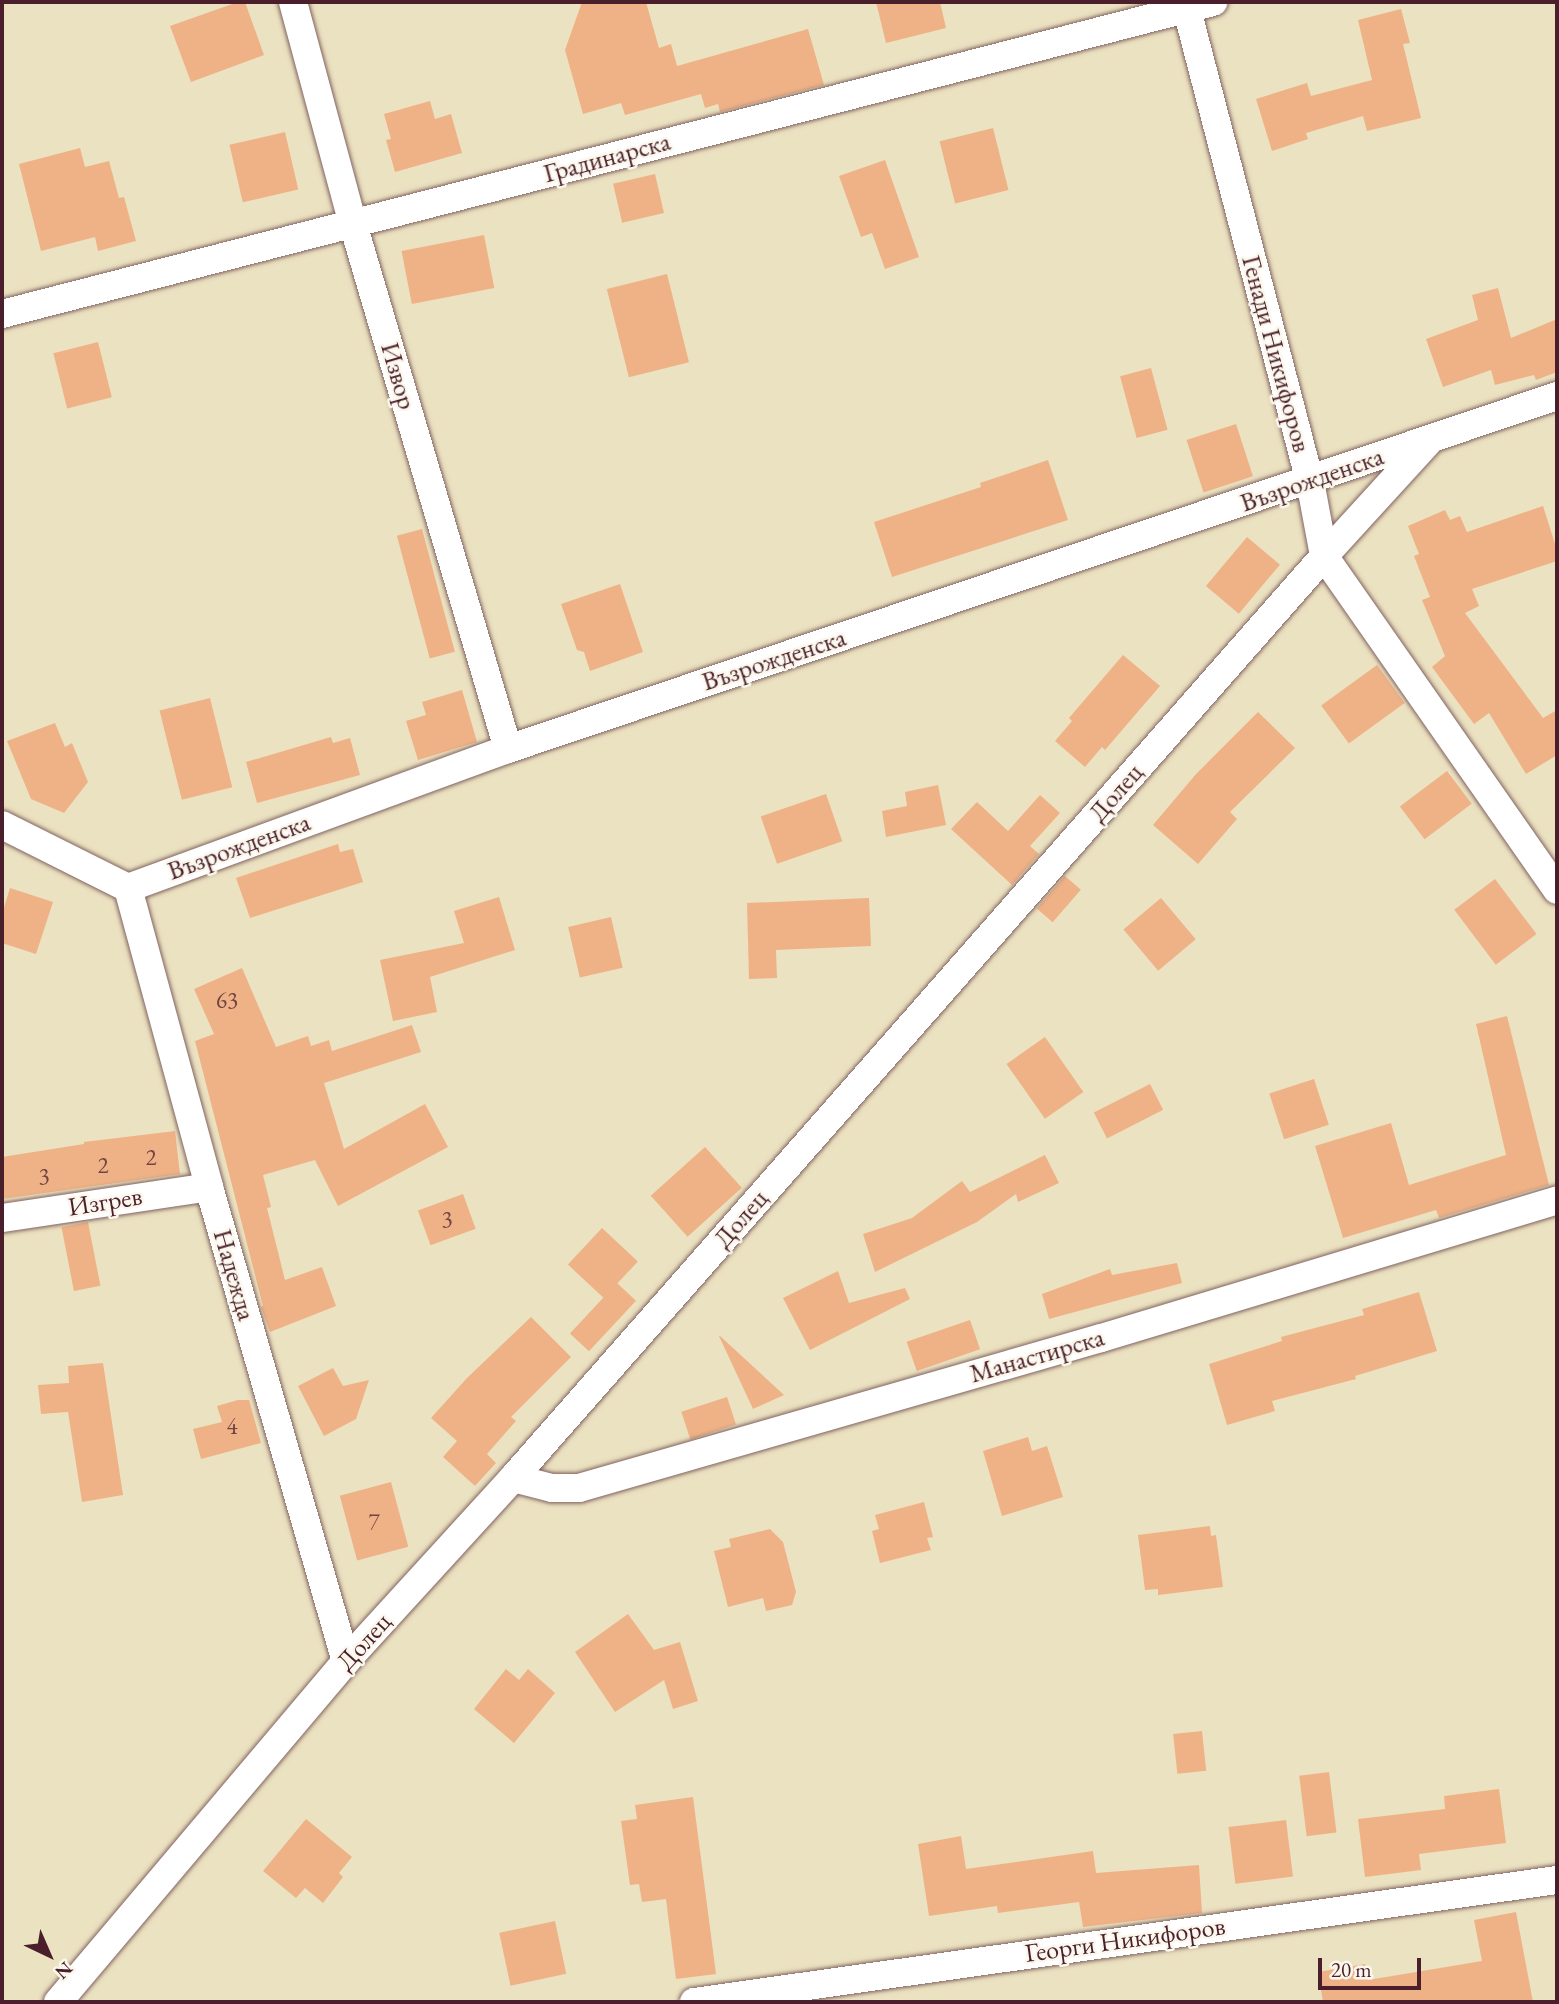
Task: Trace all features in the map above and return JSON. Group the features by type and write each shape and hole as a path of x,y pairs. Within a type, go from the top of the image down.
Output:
{"street":[{"name":"Извор","path":"293,2 353,224 508,750"},
{"name":"Градинарска","path":"2,314 1195,4"},
{"name":"Генади Никифоров","path":"1195,4 1310,481 1324,556 1557,890"},
{"name":"Възрожденска","path":"128,888 508,750 1557,396"},
{"name":"Долец","path":"58,2002 346,1661 513,1478 1324,556 1430,440"},
{"path":"2,825 128,888"},
{"name":"Надежда","path":"128,888 209,1186 346,1661"},
{"name":"Изгрев","path":"2,1218 209,1186"},
{"name":"Манастирска","path":"513,1478 552,1488 579,1488 1101,1338 1557,1200"},
{"name":"Георги Никифоров","path":"694,2002 1557,1880"}],"building":[{"path":"238,2 245,2 264,55 191,82 170,26"},
{"path":"582,2 646,2 659,48 671,44 677,66 808,29 824,85 720,112 718,104 705,108 701,94 625,115 621,103 583,114 565,50"},
{"path":"876,2 940,2 946,28 886,43"},
{"path":"1401,9 1410,43 1403,44 1421,118 1367,131 1363,116 1306,133 1308,139 1272,151 1256,99 1307,83 1311,96 1372,80 1358,20"},
{"path":"430,101 435,119 451,114 462,153 395,172 386,140 391,139 384,114"},
{"path":"993,128 1008,190 955,203 940,141"},
{"path":"285,132 298,189 243,202 229,145"},
{"path":"80,148 85,167 109,161 119,198 124,197 136,241 98,251 95,237 41,251 19,164"},
{"path":"885,160 919,257 885,269 872,233 861,237 839,176"},
{"path":"655,174 664,213 622,223 613,184"},
{"path":"484,235 494,288 412,304 402,251"},
{"path":"667,274 689,362 629,377 607,289"},
{"path":"1498,288 1511,338 1557,319 1557,372 1536,380 1534,375 1495,385 1491,370 1443,387 1426,339 1478,320 1472,295"},
{"path":"98,342 112,397 67,408 53,353"},
{"path":"1151,368 1168,430 1137,438 1120,376"},
{"path":"1236,424 1253,476 1204,492 1187,440"},
{"path":"1048,460 1068,520 892,577 874,522 981,487 980,483"},
{"path":"1543,506 1557,550 1557,561 1472,589 1479,606 1465,613 1543,718 1557,710 1557,755 1526,774 1489,713 1474,724 1432,667 1445,656 1422,600 1430,597 1414,556 1419,554 1408,526 1445,510 1450,520 1460,516 1467,532"},
{"path":"422,529 455,652 430,658 397,536"},
{"path":"1247,537 1280,565 1239,614 1206,586"},
{"path":"620,584 643,652 590,671 584,652 577,650 561,604"},
{"path":"1123,655 1160,686 1105,750 1102,747 1085,767 1055,741 1072,721 1069,718"},
{"path":"1377,665 1405,703 1349,744 1321,706"},
{"path":"462,690 477,742 418,760 406,721 426,715 422,702"},
{"path":"210,698 232,787 182,800 160,711"},
{"path":"1258,712 1295,748 1230,812 1237,819 1198,864 1153,825 1196,774"},
{"path":"55,723 65,747 72,743 88,782 64,813 31,799 7,741"},
{"path":"331,737 333,743 350,738 360,775 257,803 246,762"},
{"path":"1447,771 1472,804 1425,839 1400,807"},
{"path":"938,785 946,825 886,837 882,811 907,806 905,792"},
{"path":"826,794 842,841 777,864 761,816"},
{"path":"1040,795 1060,813 1030,846 1039,854 1012,885 951,829 977,802 1008,831"},
{"path":"338,844 340,852 353,849 363,882 250,918 236,878"},
{"path":"1065,876 1081,890 1053,922 1037,908"},
{"path":"1495,879 1537,934 1496,965 1454,910"},
{"path":"10,888 53,902 36,954 2,943 2,914"},
{"path":"499,897 515,950 430,977 437,1012 393,1021 380,960 464,943 454,911"},
{"path":"869,898 871,946 776,950 777,978 749,979 747,903"},
{"path":"1161,898 1196,939 1158,971 1123,929"},
{"path":"611,917 623,968 580,978 568,927"},
{"path":"242,968 276,1047 308,1036 311,1046 329,1040 332,1051 412,1025 421,1052 324,1083 344,1149 425,1104 448,1147 338,1206 315,1160 263,1175 271,1207 267,1208 285,1280 322,1267 336,1306 270,1332 261,1307 263,1306 195,1041 214,1034 194,989"},
{"path":"1507,1016 1549,1185 1439,1218 1436,1210 1343,1238 1315,1146 1391,1123 1409,1185 1506,1155 1476,1024"},
{"path":"1045,1037 1083,1092 1045,1119 1006,1064"},
{"path":"1314,1079 1329,1125 1284,1139 1269,1094"},
{"path":"1150,1084 1163,1110 1107,1138 1094,1113"},
{"path":"175,1131 180,1174 2,1199 2,1157 84,1142"},
{"path":"705,1147 742,1188 688,1237 651,1196"},
{"path":"1045,1155 1059,1183 1018,1202 1016,1194 977,1222 875,1272 863,1234 912,1218 962,1181 970,1192"},
{"path":"463,1194 476,1229 431,1245 418,1210"},
{"path":"88,1222 100,1286 74,1291 61,1227"},
{"path":"602,1228 638,1261 604,1298 568,1265"},
{"path":"1177,1263 1182,1283 1049,1319 1042,1294 1110,1269 1112,1275"},
{"path":"838,1271 849,1303 905,1288 910,1299 810,1350 783,1298"},
{"path":"617,1283 636,1301 589,1351 570,1333"},
{"path":"1419,1292 1437,1351 1355,1376 1356,1379 1272,1401 1275,1411 1227,1425 1209,1364 1282,1341 1281,1337 1364,1315 1362,1309"},
{"path":"531,1317 571,1357 511,1417 516,1421 487,1454 496,1463 475,1486 443,1457 457,1441 431,1418 467,1378"},
{"path":"970,1320 980,1349 917,1371 907,1342"},
{"path":"720,1336 784,1395 753,1409"},
{"path":"103,1363 123,1495 82,1502 68,1412 41,1414 38,1385 69,1383 68,1366"},
{"path":"333,1368 343,1386 369,1380 356,1419 324,1436 298,1386"},
{"path":"727,1397 736,1425 690,1439 681,1412"},
{"path":"249,1400 261,1443 201,1459 193,1429 222,1422 217,1406"},
{"path":"1028,1437 1032,1451 1047,1446 1063,1497 1002,1516 983,1451"},
{"path":"391,1482 408,1547 357,1560 340,1496"},
{"path":"924,1502 933,1537 927,1538 931,1550 880,1563 872,1531 879,1529 875,1515"},
{"path":"1210,1526 1211,1536 1216,1535 1223,1587 1158,1595 1158,1589 1145,1590 1138,1535"},
{"path":"770,1529 783,1542 796,1592 792,1605 766,1611 763,1598 728,1607 714,1551 731,1547 729,1539"},
{"path":"628,1614 654,1650 680,1642 698,1701 673,1709 664,1680 615,1712 575,1652"},
{"path":"506,1669 519,1680 528,1669 555,1693 514,1743 474,1709"},
{"path":"1202,1731 1206,1771 1177,1774 1173,1734"},
{"path":"1329,1772 1336,1833 1307,1836 1299,1776"},
{"path":"1499,1789 1506,1843 1419,1854 1421,1870 1365,1877 1358,1819 1445,1809 1444,1796"},
{"path":"693,1797 716,1974 676,1979 666,1899 642,1902 639,1884 630,1885 621,1821 637,1819 635,1805"},
{"path":"306,1819 352,1857 339,1873 343,1877 323,1903 305,1888 296,1898 263,1871"},
{"path":"1286,1820 1293,1877 1235,1884 1228,1827"},
{"path":"961,1836 966,1869 1093,1851 1096,1873 1199,1865 1202,1913 1083,1927 1079,1902 998,1913 997,1906 929,1916 918,1844"},
{"path":"1516,1912 1533,2002 1323,2002 1318,1972 1365,1964 1368,1980 1482,1961 1474,1920"},
{"path":"555,1921 566,1974 510,1986 499,1933"}]}
